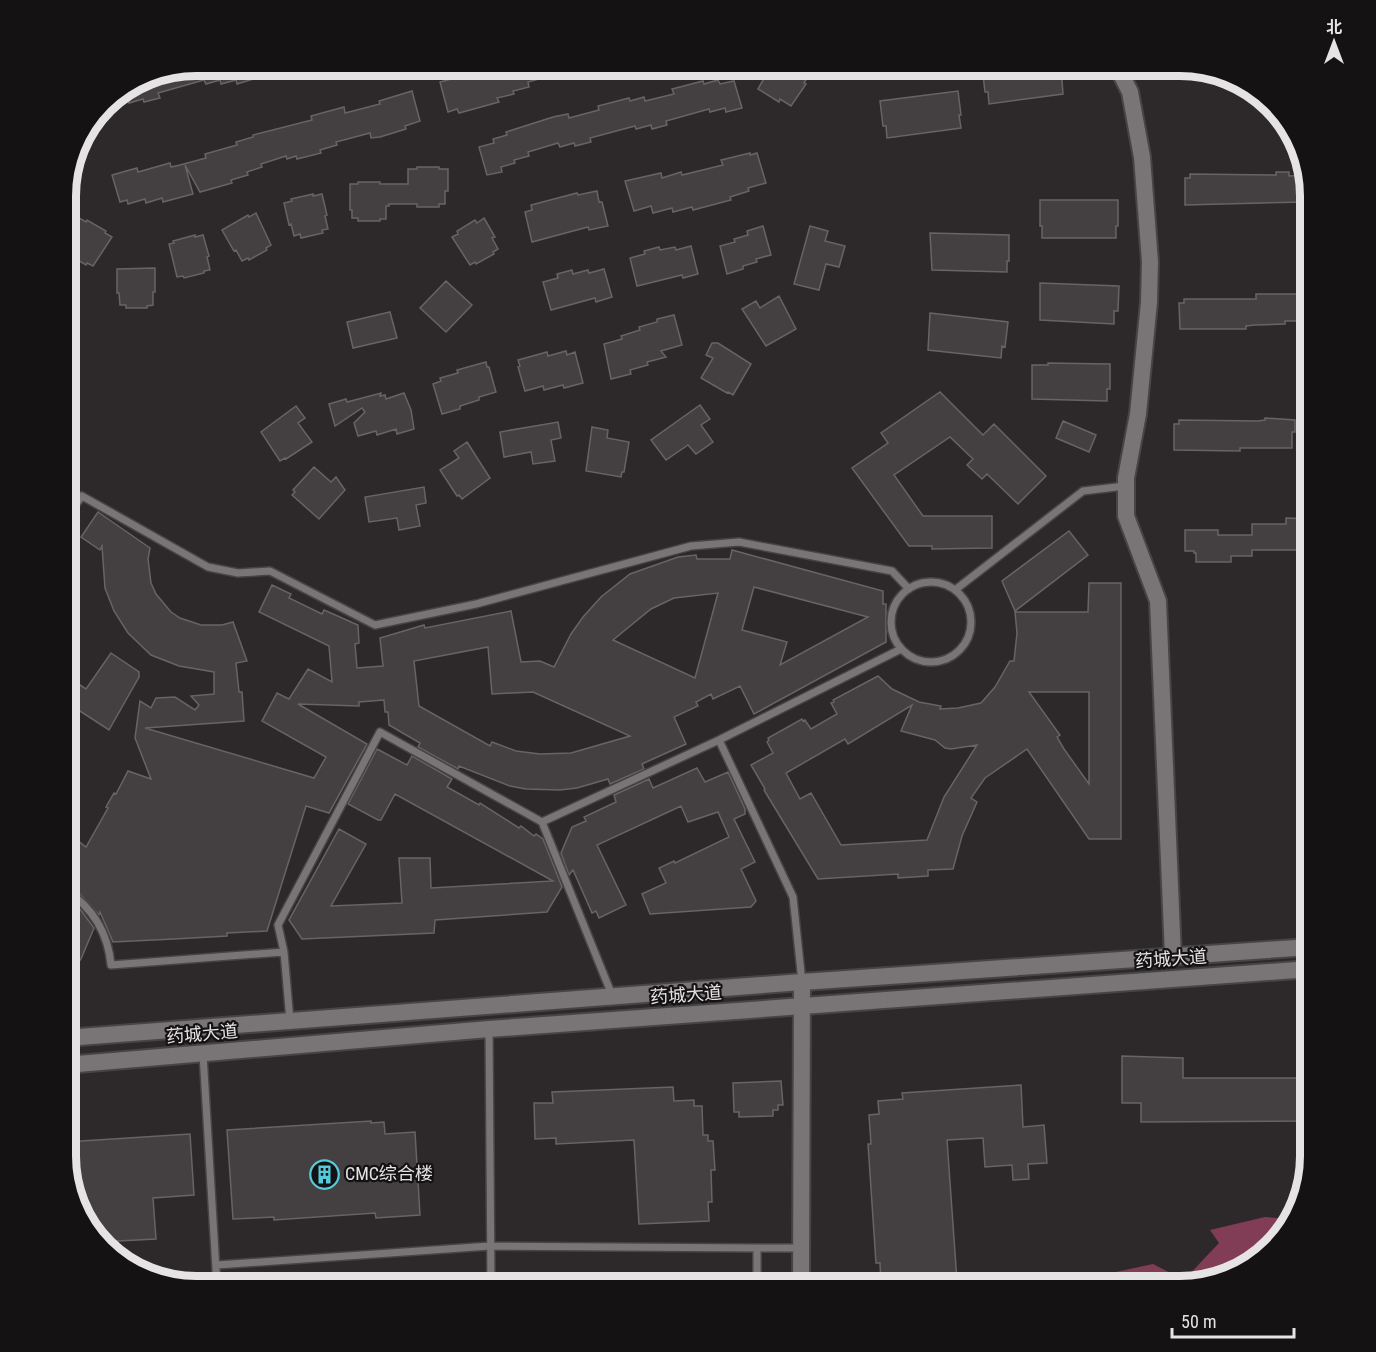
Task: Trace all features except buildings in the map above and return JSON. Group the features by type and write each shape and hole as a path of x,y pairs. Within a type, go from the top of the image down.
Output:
{"main road":[{"path":"1122,77 1130,92 1142,157 1150,262 1149,302 1138,414 1126,486 1126,516 1158,601 1173,956"},
{"name":"药城大道","path":"76,1037 802,982 1300,948"},
{"name":"药城大道","path":"76,1064 489,1029 1300,970"},
{"path":"801,1276 802,982"}],"lane":[{"path":"955,590 1083,491 1126,486"},
{"path":"77,504 82,496 208,567 238,573 270,571 375,625 477,604 691,546 739,542 892,571 909,589"},
{"path":"937,583 955,590 962,596 970,613 970,633 961,649 945,660 936,662 916,660 901,649 892,632 892,612 902,596 909,589 918,585 937,583"},
{"path":"542,822 719,740 901,649"},
{"path":"290,1022 284,952 278,925 380,732 542,822 613,997"},
{"path":"719,740 793,897 802,982"},
{"path":"76,898 96,918 107,943 111,965 284,952"},
{"path":"489,1029 491,1276"},
{"path":"203,1053 217,1276"},
{"path":"217,1265 490,1246 801,1248"},
{"path":"756,1248 757,1276"}],"shaded area":[{"path":"1265,1217 1281,1218 1275,1229 1259,1246 1240,1259 1218,1269 1189,1275 1219,1243 1210,1230"},
{"path":"1153,1264 1176,1276 1108,1276 1111,1273"}],"place":[{"name":"CMC综合楼","path":"324,1174"}]}
